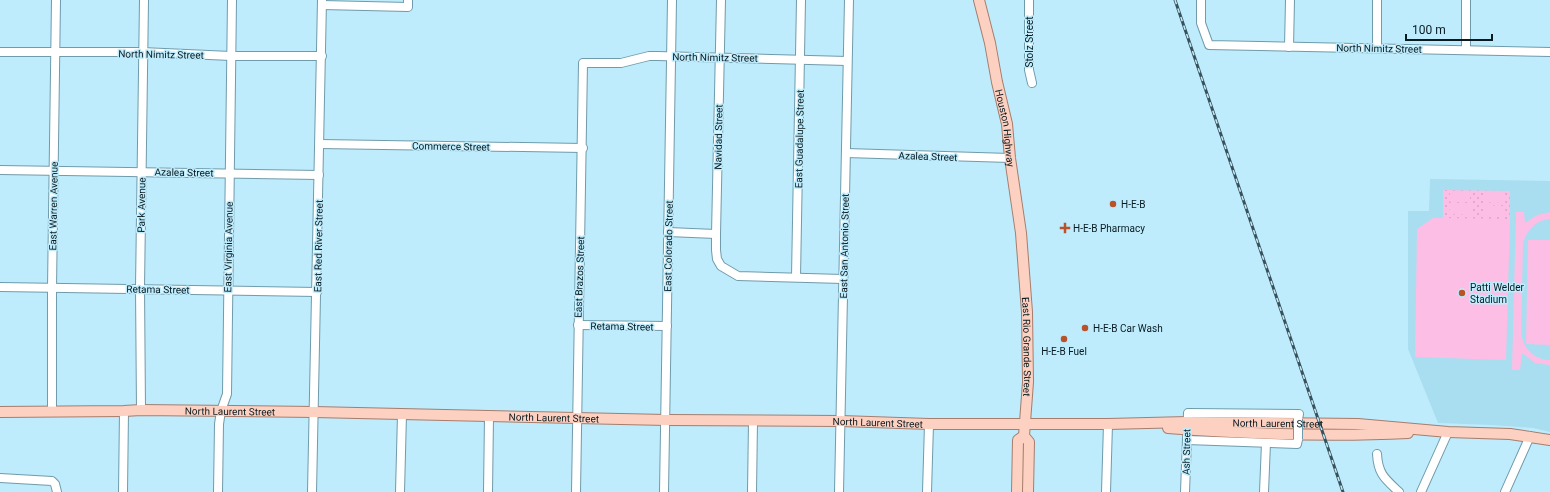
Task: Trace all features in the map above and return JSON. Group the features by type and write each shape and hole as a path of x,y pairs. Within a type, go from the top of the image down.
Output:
{"main road":[{"name":"Houston Highway","path":"979,0 990,43 1007,124 1010,158 1022,233 1024,258"},
{"name":"East Rio Grande Street","path":"1024,258 1027,312 1028,382 1024,436 1029,442 1028,492"},
{"name":"North Laurent Street","path":"0,412 141,410 314,412 666,420 841,421 929,424 1108,424 1187,426 1369,435 1448,432 1530,436 1550,440"},
{"name":"East Rio Grande Street","path":"1017,492 1018,440 1024,436"}],"street":[{"name":"East Warren Avenue","path":"52,412 53,171 56,0"},
{"name":"Park Avenue","path":"141,410 140,288 142,52 144,0"},
{"name":"East Virginia Avenue","path":"218,492 219,424 221,411 227,394 232,0"},
{"name":"East Colorado Street","path":"664,492 672,0"},
{"name":"Navidad Street","path":"721,0 716,234 717,259 721,266 738,276 796,278"},
{"name":"East Guadalupe Street","path":"796,278 801,0"},
{"name":"East San Antonio Street","path":"839,492 849,0"},
{"name":"Stolz Street","path":"1029,0 1029,70 1032,83"},
{"name":"North Nimitz Street","path":"1201,0 1201,23 1209,45 1550,52"},
{"path":"1289,47 1290,0"},
{"path":"1377,0 1377,48"},
{"path":"1466,0 1466,50"},
{"path":"322,2 408,4"},
{"name":"East Red River Street","path":"312,492 322,2"},
{"name":"North Nimitz Street","path":"0,52 142,52 231,56 322,56"},
{"name":"North Nimitz Street","path":"583,63 621,63 648,56 847,61"},
{"name":"East Brazos Street","path":"576,492 578,325 583,148 583,63"},
{"name":"Commerce Street","path":"320,144 583,148"},
{"name":"Azalea Street","path":"846,153 1010,158"},
{"name":"Azalea Street","path":"0,170 142,171 319,175"},
{"path":"668,232 716,234"},
{"path":"796,278 844,279"},
{"name":"Retama Street","path":"0,287 140,288 317,292"},
{"name":"Retama Street","path":"578,325 667,326"},
{"path":"123,492 124,411"},
{"path":"400,492 402,414"},
{"path":"1299,414 1298,444 1266,443 1187,426 1299,414"},
{"path":"488,492 489,416"},
{"path":"752,492 753,421"},
{"path":"927,492 929,424"},
{"path":"1106,492 1108,424"},
{"name":"Ash Street","path":"1185,492 1187,426"},
{"path":"1421,492 1448,432"},
{"path":"1505,492 1530,436"},
{"path":"1264,492 1266,443"},
{"path":"1377,454 1377,465 1380,473 1399,492"},
{"path":"0,478 47,480 55,484 57,492"}],"shaded area":[{"path":"1430,179 1550,181 1550,432 1533,428 1438,423 1408,349 1408,211 1429,211"},
{"path":"1443,190 1510,191 1510,219 1443,219"},
{"path":"1450,192 1470,192 1470,202 1450,202"},
{"path":"1483,193 1504,193 1504,203 1483,202"},
{"path":"1450,205 1471,205 1471,215 1449,214"},
{"path":"1483,205 1504,206 1504,215 1483,215"},
{"path":"1516,212 1524,212 1525,223 1537,215 1550,212 1550,219 1541,221 1533,226 1527,233 1523,242 1521,334 1527,349 1539,358 1550,360 1550,365 1535,363 1522,353 1520,370 1512,370"},
{"name":"Patti Welder Stadium","path":"1433,218 1510,219 1506,360 1415,357 1417,229"},
{"path":"1528,240 1550,240 1550,345 1526,344"}],"railway":[{"path":"1175,0 1343,492"}],"place":[{"name":"H-E-B","path":"1113,204"},
{"name":"H-E-B Pharmacy","path":"1065,228"},
{"name":"Patti Welder Stadium","path":"1462,293"},
{"name":"H-E-B Car Wash","path":"1085,328"},
{"name":"H-E-B Fuel","path":"1064,339"}]}
